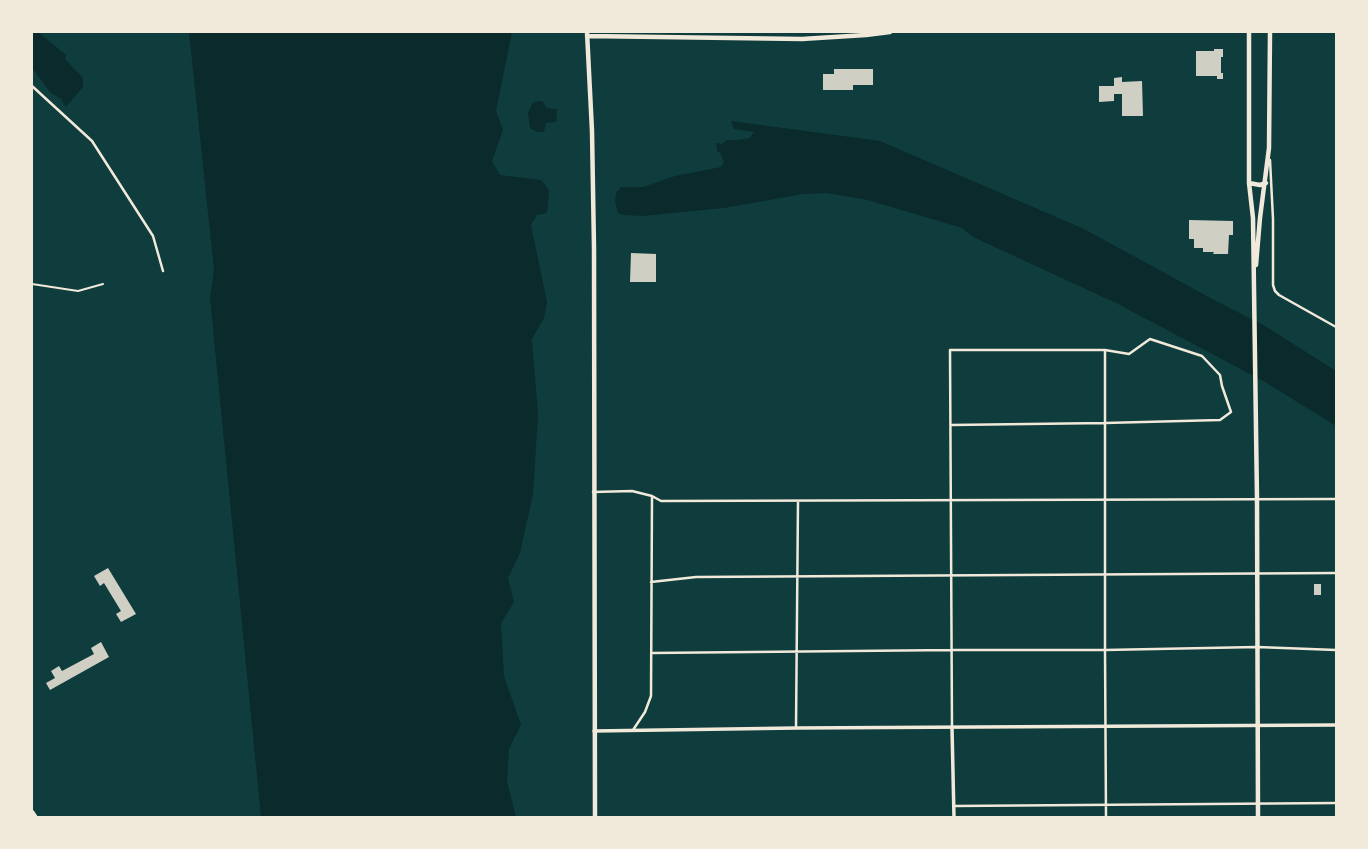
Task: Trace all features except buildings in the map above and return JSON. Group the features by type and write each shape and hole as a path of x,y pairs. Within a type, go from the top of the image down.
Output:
{"main road":[{"path":"595,817 594,248 587,34 802,39 890,32"},
{"path":"1249,32 1257,499 1258,817"},
{"path":"1254,291 1269,148 1270,32"},
{"path":"1250,183 1266,183"},
{"path":"32,811 36,817"}],"street":[{"path":"32,86 92,141 153,236 163,271"},
{"path":"1269,148 1275,291 1336,327"},
{"path":"1260,218 1267,214 1273,219"},
{"path":"951,425 1220,420 1231,412 1220,375 1202,356 1150,339 1129,354 1105,350 950,350 954,817"},
{"path":"1105,350 1106,817"},
{"path":"593,492 632,491 661,501 1336,499"},
{"path":"632,731 645,712 651,696 652,496"},
{"path":"796,729 798,501"},
{"path":"651,582 695,577 1336,573"},
{"path":"652,653 1257,647 1336,650"},
{"path":"594,732 1336,725"},
{"path":"954,806 1336,803"}],"lane":[{"path":"32,284 78,291 103,284"}],"water":[{"path":"32,32 38,32 66,55 65,59 83,78 83,87 66,107 61,99 51,93 32,68"},
{"path":"189,32 512,32 496,111 503,130 492,161 500,175 541,180 549,190 547,213 537,215 531,225 547,302 544,318 532,339 538,416 533,494 520,553 508,578 514,602 501,623 504,676 521,725 509,749 507,781 516,817 261,817 210,298 214,270"},
{"path":"542,101 547,108 557,109 556,122 546,123 544,132 537,132 530,128 528,113 533,102"},
{"path":"731,121 880,141 1084,229 1265,326 1336,371 1336,426 1265,382 1118,304 973,237 962,228 868,200 827,193 803,194 724,208 642,216 618,213 615,201 616,193 621,187 643,187 675,176 721,167 724,162 717,151 716,143 750,138 754,132 734,129"}]}
